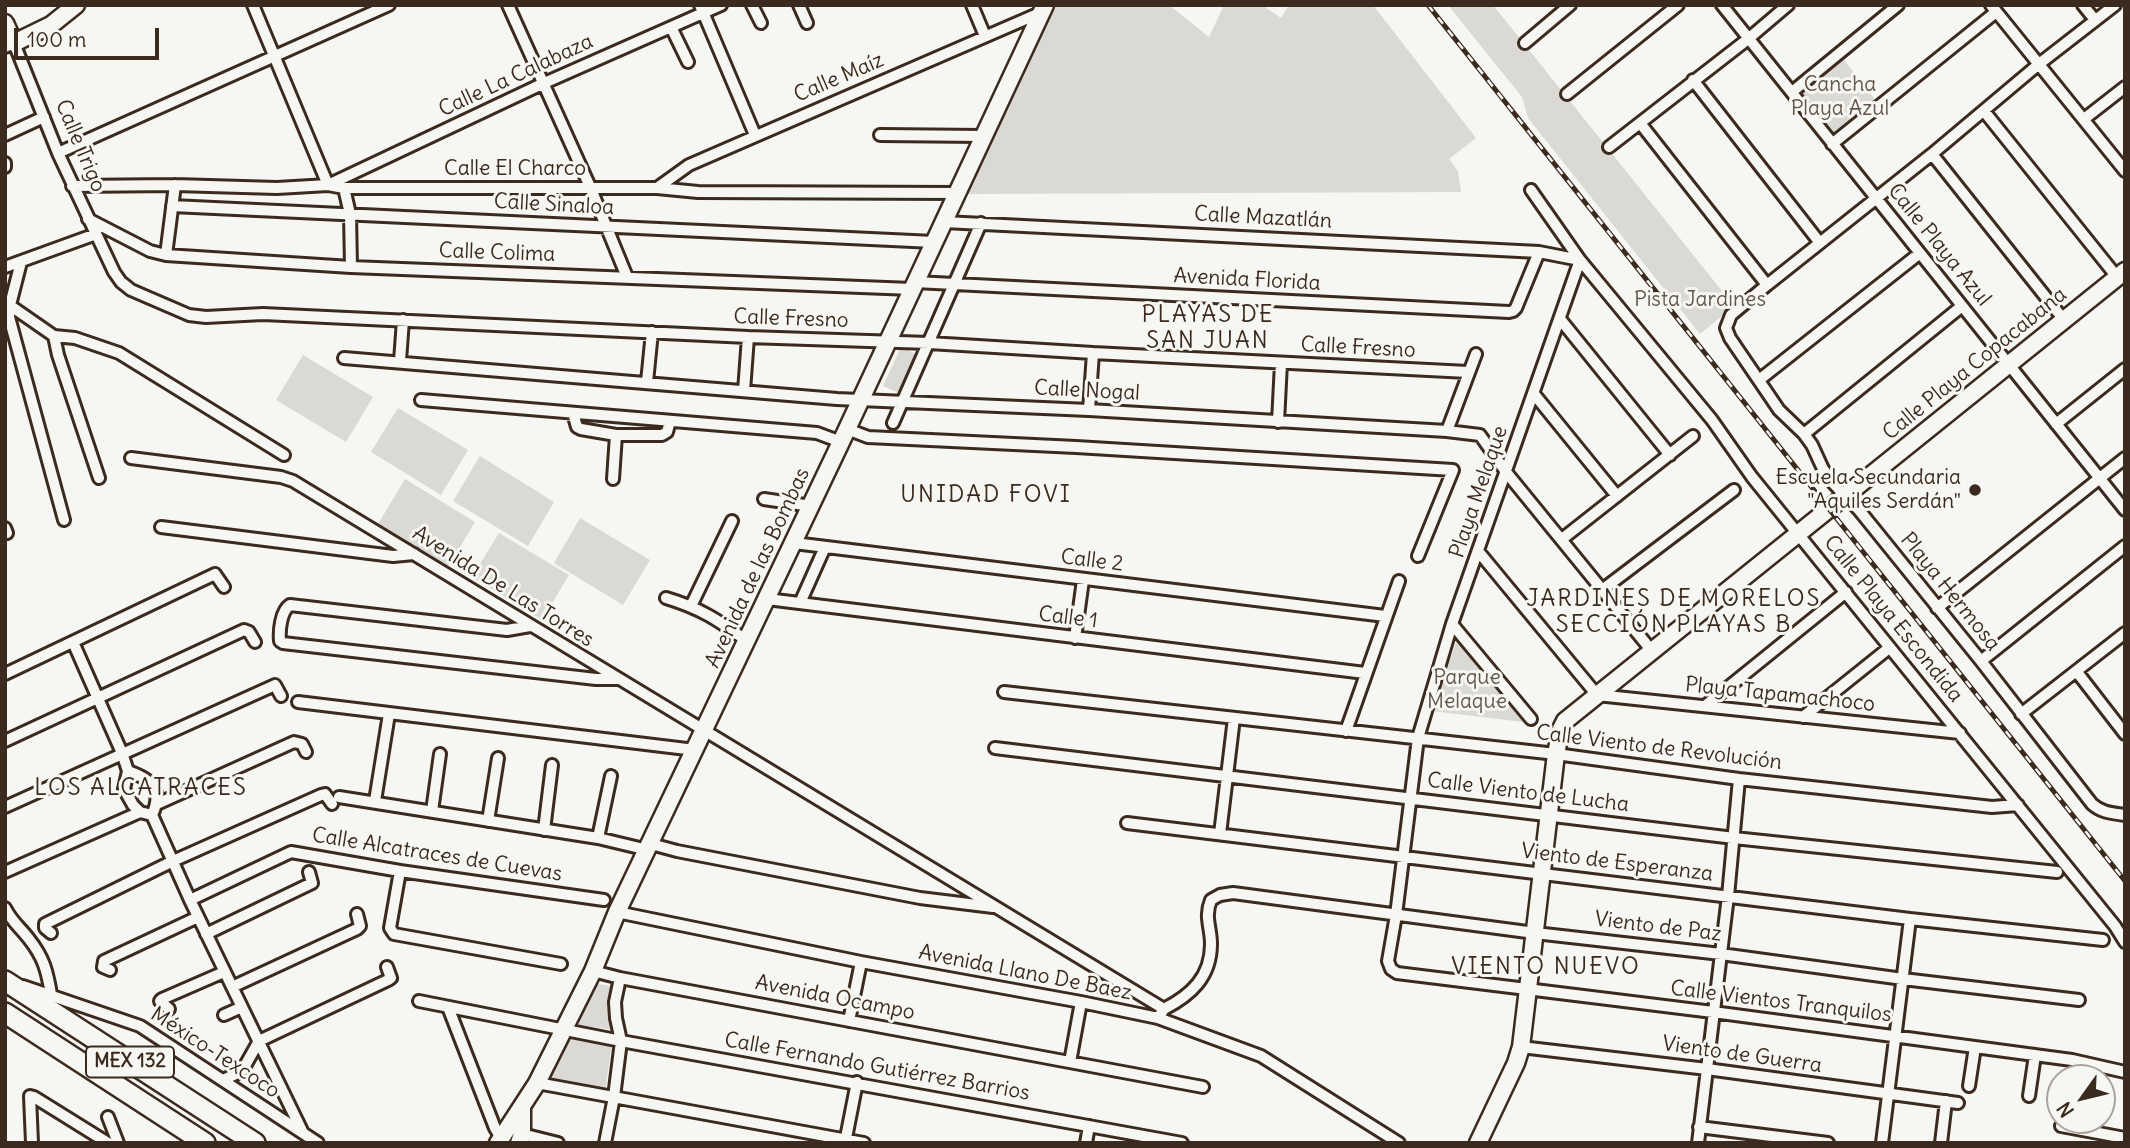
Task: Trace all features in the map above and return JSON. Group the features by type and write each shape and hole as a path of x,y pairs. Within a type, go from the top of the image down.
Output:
{"highway":[{"name":"MEX 132","path":"5,981 255,1143"},
{"name":"MEX 132","path":"5,1013 205,1143"}],"main road":[{"path":"10,45 51,25 76,5"},
{"name":"Avenida de las Bombas","path":"500,1140 537,1083 593,971 617,912 794,543 1043,9"},
{"name":"Calle Trigo","path":"5,23 10,45"},
{"name":"Calle Playa Copacabana","path":"1478,1143 1518,1055 1529,990 1556,754 1565,721 2121,274"},
{"path":"520,1138 522,1107"}],"street":[{"path":"253,5 328,186"},
{"path":"58,153 389,5"},
{"path":"508,5 591,189 627,277"},
{"name":"Calle La Calabaza","path":"328,186 542,84 671,27 701,9 721,5"},
{"path":"752,5 761,23"},
{"path":"799,5 807,23"},
{"path":"972,5 985,36"},
{"path":"1525,43 1570,5"},
{"path":"1567,94 1678,5"},
{"name":"Calle Playa Azul","path":"1722,5 2125,510"},
{"path":"1609,147 1788,5"},
{"path":"1792,92 1898,5"},
{"path":"2083,5 2095,20"},
{"path":"1640,123 1767,285 1932,155 2039,64 2115,5"},
{"path":"701,9 755,135"},
{"name":"Calle Maíz","path":"657,188 689,165 1043,9"},
{"path":"1832,144 1994,9 2125,171"},
{"path":"671,27 688,62"},
{"name":"Calle Trigo","path":"10,45 44,117 72,186 121,282"},
{"path":"1693,80 1820,243"},
{"path":"2084,120 2125,87"},
{"path":"1984,111 2121,274"},
{"path":"5,135 44,117"},
{"path":"880,135 983,136"},
{"path":"1932,155 2064,320"},
{"path":"166,255 175,185"},
{"name":"Calle El Charco","path":"72,186 657,188 698,191 958,193"},
{"path":"344,188 350,214 351,267"},
{"name":"Calle Playa Escondida","path":"1531,190 1580,260 1712,421 1752,477 2018,804 2125,942"},
{"name":"Calle Sinaloa","path":"172,206 934,242"},
{"name":"Calle Colima","path":"88,219 150,251 166,255 351,267 914,285"},
{"name":"Calle Mazatlán","path":"944,222 1539,252 1580,260"},
{"path":"893,423 982,223"},
{"path":"5,267 96,234"},
{"name":"Avenida Florida","path":"914,285 1509,312 1516,308 1539,252"},
{"path":"1759,380 1920,253"},
{"name":"Playa Melaque","path":"1391,969 1388,961 1418,738 1452,624 1580,260"},
{"path":"21,262 8,304 9,317 64,520"},
{"name":"Calle Fresno","path":"121,282 131,290 189,315 206,317 263,314 402,320 929,343 1468,372"},
{"name":"Playa Hermosa","path":"1767,285 1731,315 1726,328 1730,338 1779,410 1812,445 1823,469 1844,496 1860,510 2098,810 2125,815"},
{"path":"8,304 54,336 75,338 119,353 284,455"},
{"path":"1804,434 1962,306"},
{"path":"1560,319 1670,455"},
{"path":"400,361 402,320"},
{"path":"647,382 652,332"},
{"path":"54,336 99,478"},
{"path":"744,391 748,337"},
{"path":"1089,410 1093,353"},
{"path":"1447,431 1476,354"},
{"name":"Calle Nogal","path":"344,358 837,399 1089,410 1480,435 1506,472 1652,651"},
{"path":"1278,422 1281,363"},
{"path":"2056,424 2125,369"},
{"path":"1534,394 1617,496"},
{"path":"421,400 868,438 1058,446 1453,470 1418,556"},
{"path":"572,413 581,429 616,435 663,435 667,432 670,421"},
{"path":"613,479 616,435"},
{"path":"1562,539 1693,436"},
{"name":"Avenida De Las Torres","path":"131,458 281,477 293,481 616,679 999,908 1161,1013"},
{"path":"1937,608 2125,458"},
{"path":"1602,590 1734,491"},
{"path":"764,499 811,506"},
{"path":"691,606 732,521"},
{"path":"161,527 393,556 414,554"},
{"name":"Calle 2","path":"794,543 1385,616"},
{"path":"1981,661 2125,546"},
{"path":"800,603 825,547"},
{"path":"1478,551 1597,695"},
{"path":"5,674 215,574 224,587"},
{"path":"1075,638 1083,580"},
{"path":"1346,731 1399,581"},
{"path":"1704,706 1846,592"},
{"path":"666,598 715,618 747,641"},
{"name":"Calle 1","path":"767,599 1365,673"},
{"path":"530,626 507,630 290,605 286,607 279,636 284,643 596,679 616,679"},
{"path":"1452,624 1531,719"},
{"path":"5,741 244,630 249,632 255,642"},
{"path":"2021,714 2125,633"},
{"path":"73,642 122,753 128,771 124,789 140,812"},
{"path":"1803,717 1889,648"},
{"path":"2077,672 2125,734"},
{"path":"5,807 275,685 281,696"},
{"name":"Calle Viento de Revolución","path":"1004,692 1556,754 1739,779 1992,807 2018,804"},
{"name":"Playa Tapamachoco","path":"1597,695 1960,733"},
{"path":"298,702 695,750"},
{"path":"374,802 390,714"},
{"path":"1220,834 1234,718"},
{"path":"5,872 140,812 154,810 294,742 302,744 306,752"},
{"name":"Calle Viento de Lucha","path":"995,748 1734,838 2057,872"},
{"path":"432,811 440,754"},
{"path":"488,821 498,758"},
{"path":"544,830 552,765"},
{"path":"128,771 148,778 157,793 154,810 173,862 303,1133"},
{"path":"598,838 611,776"},
{"path":"1698,1143 1728,896 1739,779"},
{"path":"51,933 44,924 173,862 325,794 335,800 374,802 598,838 920,898 999,908"},
{"name":"Viento de Esperanza","path":"1127,823 1910,919 2104,940"},
{"name":"Calle Alcatraces de Cuevas","path":"190,900 291,852 400,871 604,900"},
{"path":"400,871 390,928 394,934 561,964"},
{"path":"206,933 312,883 309,872"},
{"name":"Viento de Paz","path":"1161,1013 1196,988 1207,968 1211,946 1207,911 1211,900 1233,893 2079,1000"},
{"path":"5,908 14,924 29,938 46,967 51,994"},
{"name":"Avenida Llano De Baez","path":"617,912 861,962 1081,1002 1161,1013 1261,1056 1399,1143"},
{"path":"232,987 357,929 360,926 357,914"},
{"path":"110,970 103,967 104,961 198,917"},
{"path":"1882,1143 1910,919"},
{"path":"849,1021 861,962"},
{"path":"223,1080 242,1071 259,1041 388,980 391,978 387,967"},
{"name":"Calle Vientos Tranquilos","path":"1391,969 1397,973 2072,1060 2125,1072"},
{"name":"Avenida Ocampo","path":"593,971 1203,1087"},
{"path":"169,1009 162,1004 162,999 224,972"},
{"path":"605,1143 621,1041 615,1002 620,978"},
{"name":"México-Texcoco","path":"5,981 51,994 141,1026 318,1143"},
{"name":"Calle Fernando Gutiérrez Barrios","path":"419,1001 621,1041 1182,1143"},
{"path":"1070,1062 1081,1002"},
{"path":"224,1014 242,1007"},
{"path":"448,1007 500,1140"},
{"path":"1969,1086 1975,1047"},
{"name":"Viento de Guerra","path":"1518,1055 1707,1069 1952,1102 1941,1143"},
{"path":"2029,1096 2035,1055"},
{"path":"845,1141 857,1082"},
{"path":"537,1083 863,1143"},
{"path":"32,1143 30,1096 90,1137 108,1143"},
{"path":"108,1118 118,1143"},
{"path":"1086,1143 1089,1126"},
{"path":"1699,1128 1828,1143"},
{"path":"2104,1134 2125,1138"},
{"path":"520,1138 558,1143"}],"green space":[{"path":"1057,5 1169,5 1209,37 1224,5 1262,5 1281,18 1289,5 1373,5 1476,138 1449,159 1458,171 1461,192 965,194"},
{"name":"Pista Jardines","path":"1448,5 1493,5 1734,306 1700,334 1528,118 1522,97"},
{"name":"Cancha Playa Azul","path":"1844,60 1877,102 1836,135 1803,93"},
{"path":"901,347 916,354 899,393 883,386"},
{"path":"303,355 373,397 346,442 276,400"},
{"path":"398,408 468,450 441,495 371,452"},
{"path":"480,456 554,502 528,546 453,501"},
{"path":"405,479 475,522 448,567 378,524"},
{"path":"580,518 650,560 623,605 554,563"},
{"path":"499,533 569,575 542,620 472,577"},
{"name":"Parque Melaque","path":"1457,640 1523,722 1432,711"},
{"path":"591,983 618,987 613,1030 575,1024"},
{"path":"573,1031 612,1041 605,1093 548,1081"}],"railway":[{"path":"1428,5 2125,881"}],"place":[{"name":"Escuela Secundaria \"Aquiles Serdán\"","path":"1975,490"}],"district":[{"name":"PLAYAS DE SAN JUAN","path":"1208,328"},
{"name":"UNIDAD FOVI","path":"986,495"},
{"name":"JARDINES DE MORELOS SECCIÓN PLAYAS B","path":"1674,612"},
{"name":"LOS ALCATRACES","path":"141,788"},
{"name":"VIENTO NUEVO","path":"1546,967"}]}
